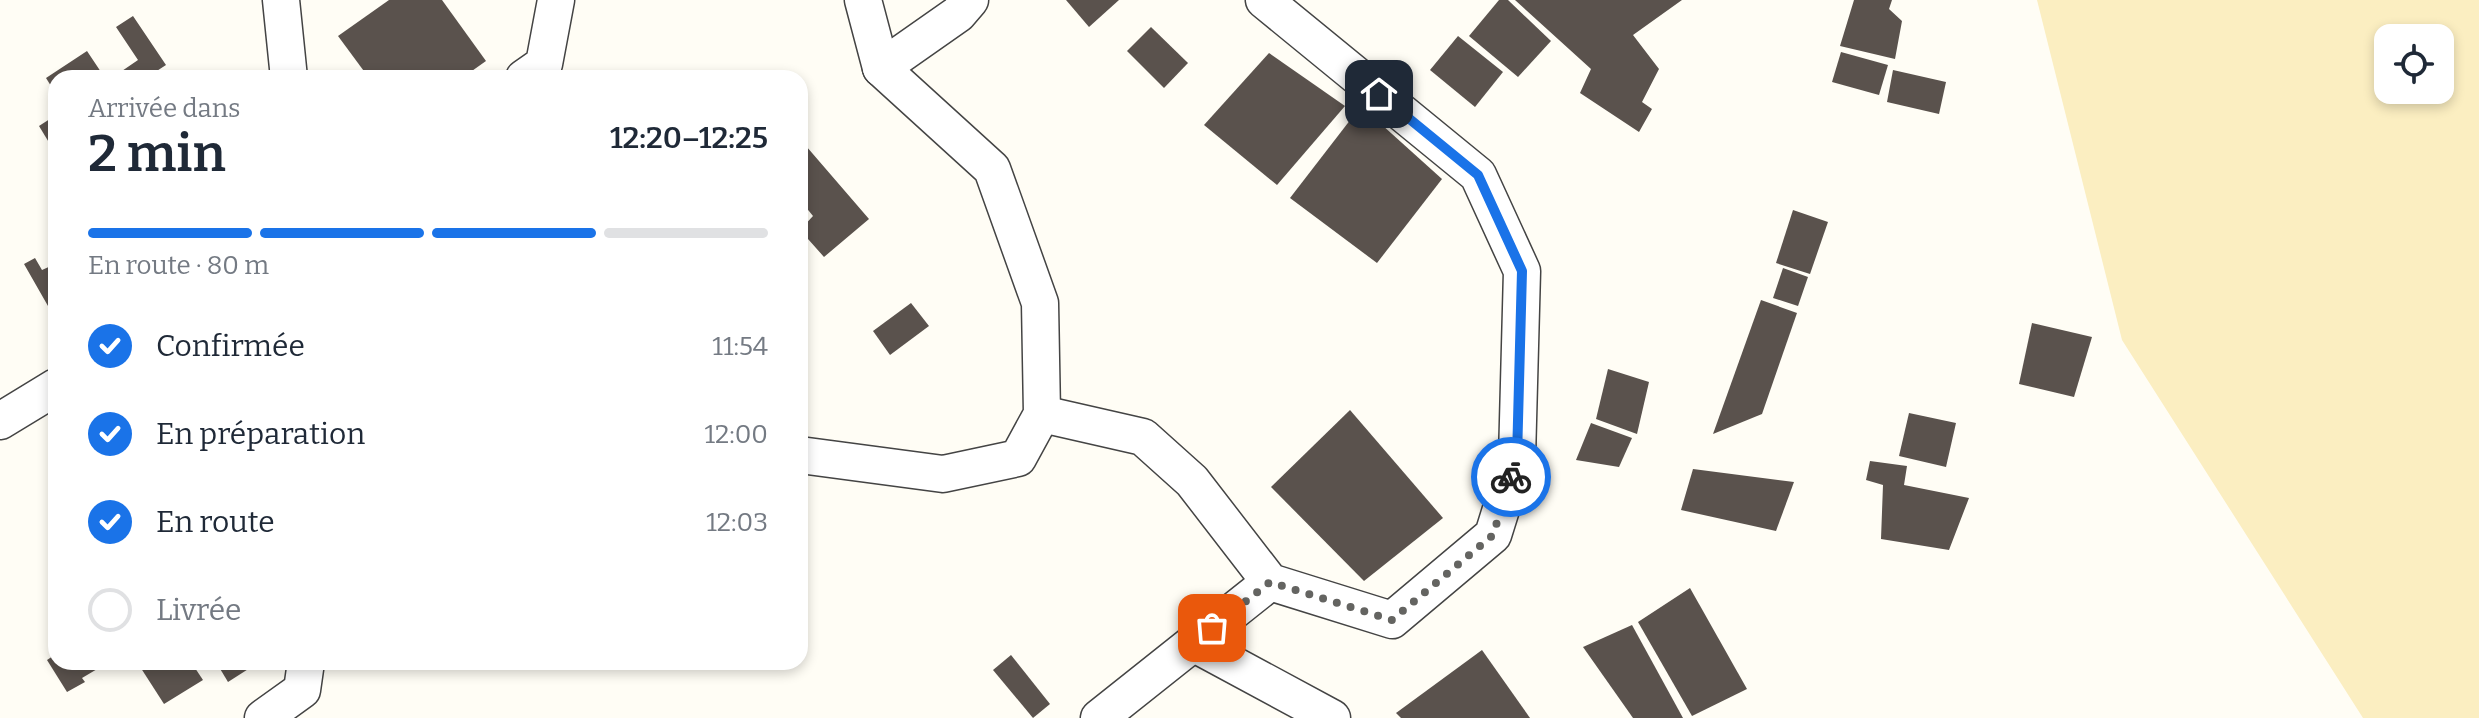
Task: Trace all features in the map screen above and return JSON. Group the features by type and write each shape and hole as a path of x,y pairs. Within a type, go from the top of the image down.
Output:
{"street":[{"path":"281,0 288,70"},
{"path":"544,70 556,0"},
{"path":"808,456 943,474 1018,458 1042,414 1040,303 992,169 881,68 863,0"},
{"path":"881,68 958,14 970,0"},
{"path":"1042,414 1143,437 1192,481 1270,582 1392,620 1493,535 1517,458 1522,271 1478,175 1264,0"},
{"path":"0,421 48,392"},
{"path":"1099,718 1270,582"},
{"path":"1193,643 1332,718"},
{"path":"263,718 305,690"}],"sand":[{"path":"2037,0 2479,0 2479,718 2363,718 2122,340"}],"building":[{"path":"389,0 442,0 486,61 473,70 363,70 338,36"},
{"path":"1066,0 1119,0 1089,27"},
{"path":"1499,0 1508,0 1551,41 1518,77 1469,36"},
{"path":"1515,0 1682,0 1633,35 1659,69 1642,102 1652,109 1639,132 1580,93 1591,69"},
{"path":"1854,0 1892,0 1889,9 1902,21 1895,59 1840,46"},
{"path":"133,16 166,65 158,70 123,70 138,60 116,27"},
{"path":"1151,27 1188,63 1164,88 1127,51"},
{"path":"1458,36 1503,72 1475,107 1430,70"},
{"path":"87,51 100,70 58,70"},
{"path":"1841,52 1888,65 1879,95 1832,82"},
{"path":"1269,53 1345,106 1277,185 1204,125"},
{"path":"1893,70 1946,82 1939,114 1887,102"},
{"path":"1361,106 1442,179 1377,263 1290,198"},
{"path":"48,120 48,141 39,126"},
{"path":"808,148 869,219 824,257 808,239 808,221 813,216 808,210"},
{"path":"1793,210 1828,222 1810,274 1776,263"},
{"path":"35,258 42,270 48,267 48,306 24,264"},
{"path":"1783,268 1808,277 1798,306 1773,298"},
{"path":"1761,300 1797,313 1762,414 1713,434"},
{"path":"911,303 929,326 890,355 873,331"},
{"path":"2032,323 2092,337 2074,397 2019,384"},
{"path":"1608,369 1649,382 1637,434 1596,419"},
{"path":"1350,410 1443,518 1364,581 1271,487"},
{"path":"1909,413 1956,423 1946,467 1899,456"},
{"path":"1591,423 1632,438 1619,467 1576,460"},
{"path":"1870,461 1907,466 1904,485 1969,498 1949,550 1881,539 1883,485 1866,480"},
{"path":"1693,469 1794,482 1776,531 1681,510"},
{"path":"1690,588 1747,689 1692,716 1638,622"},
{"path":"1632,625 1683,718 1633,718 1583,647"},
{"path":"1482,650 1530,718 1401,718 1396,713"},
{"path":"1011,655 1050,704 1033,718 993,670"},
{"path":"53,670 96,670 82,678 85,682 67,692"},
{"path":"142,670 196,670 203,680 164,704"},
{"path":"221,670 247,670 228,682"}],"way so far":[{"path":"1212,628 1270,582 1392,620 1493,535 1511,477"}],"route":[{"path":"1379,94 1478,175 1522,271 1517,458 1511,477"}]}
